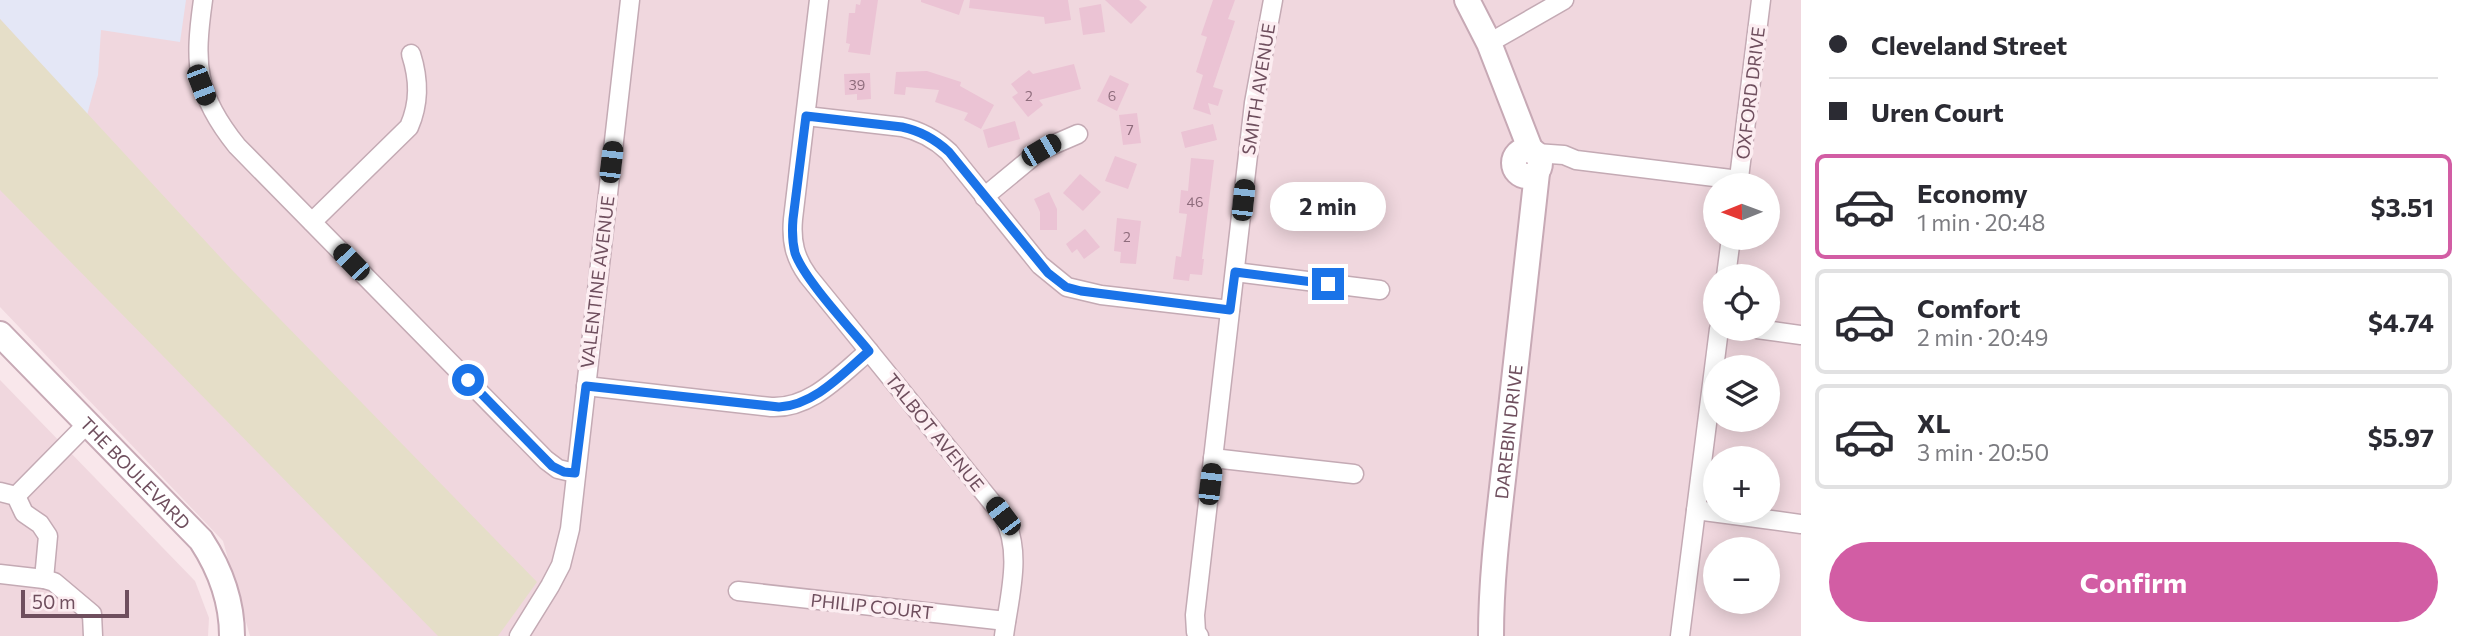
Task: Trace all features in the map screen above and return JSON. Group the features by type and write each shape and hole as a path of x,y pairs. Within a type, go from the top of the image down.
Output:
{"street":[{"path":"203,0 198,61 201,85 210,108 237,146 546,460 558,469 575,473"},
{"name":"VALENTINE AVENUE","path":"519,636 550,586 566,551 630,0"},
{"name":"TALBOT AVENUE","path":"819,0 793,219 794,251 808,276 993,503 1009,527 1014,550 1005,629"},
{"name":"SMITH AVENUE","path":"1199,636 1195,615 1254,103 1273,0"},
{"name":"DAREBIN DRIVE","path":"1467,0 1489,43 1530,162 1525,287 1492,578 1491,636"},
{"path":"1489,43 1564,0"},
{"name":"OXFORD DRIVE","path":"1739,173 1762,0"},
{"path":"312,222 409,127 414,116 418,81 411,54"},
{"path":"806,116 902,127 925,134 949,152 1040,265 1066,287 1101,295 1230,310"},
{"path":"984,197 1041,150 1078,134"},
{"path":"1530,162 1564,155 1576,160 1703,178"},
{"path":"1235,272 1380,290"},
{"path":"1780,332 1801,335"},
{"name":"THE BOULEVARD","path":"0,334 201,540 224,584 232,636"},
{"path":"1680,636 1717,341"},
{"path":"586,386 788,407 810,398 869,351"},
{"path":"44,579 48,536 40,524 23,513 8,494 88,423"},
{"path":"1213,458 1354,474"},
{"path":"1696,510 1801,524"},
{"path":"0,574 54,582 92,614 93,636"},
{"name":"PHILIP COURT","path":"738,591 1005,629"}],"shaded area":[{"path":"0,0 1801,0 1801,636 250,636 223,541 0,307"},
{"path":"0,0 186,0 180,42 101,30 98,75 87,115 0,19"},
{"path":"0,19 233,271 537,582 498,636 438,636 0,190"},
{"path":"0,380 195,581 209,618 208,636 0,636"}],"building":[{"path":"861,0 878,0 870,55 848,52 850,44 846,43 849,13 855,13 856,4 860,5"},
{"path":"921,0 964,0 959,15"},
{"path":"970,0 1068,0 1071,20 1045,24 1044,17 969,8"},
{"path":"1105,0 1139,0 1147,7 1131,24"},
{"path":"1213,0 1235,0 1228,19 1235,21 1213,87 1223,90 1218,106 1208,103 1211,115 1193,109 1203,75 1196,72 1207,37 1201,35"},
{"path":"1101,4 1105,32 1083,35 1079,8"},
{"path":"1074,64 1081,89 1039,100 1043,105 1028,117 1012,97 1018,93 1011,84 1029,70 1033,74"},
{"path":"927,71 961,82 960,86 994,105 981,129 964,120 968,113 935,102 939,90 906,87 905,95 894,94 896,72"},
{"path":"870,73 871,99 857,100 857,94 845,95 844,74"},
{"path":"1110,75 1129,84 1117,111 1097,101"},
{"path":"1137,113 1141,143 1123,145 1119,115"},
{"path":"1015,121 1020,139 988,148 983,130"},
{"path":"1213,124 1217,140 1185,148 1181,132"},
{"path":"1115,156 1137,164 1128,189 1105,181"},
{"path":"1191,158 1214,160 1202,275 1190,274 1189,281 1173,279 1176,256 1181,257 1187,214 1179,213 1181,190 1188,191"},
{"path":"1080,174 1101,192 1083,211 1063,193"},
{"path":"1049,192 1057,209 1057,230 1040,230 1040,212 1034,199"},
{"path":"1117,218 1141,221 1136,264 1120,263 1121,252 1114,251"},
{"path":"1085,229 1100,247 1084,259 1077,249 1072,253 1066,244"}],"route":[{"path":"468,380 552,466 564,472 575,473 586,386 771,407 788,407 825,388 869,351 808,276 794,251 793,219 806,116 914,129 938,142 1040,265 1066,287 1101,295 1230,310 1235,272 1328,284"}]}
